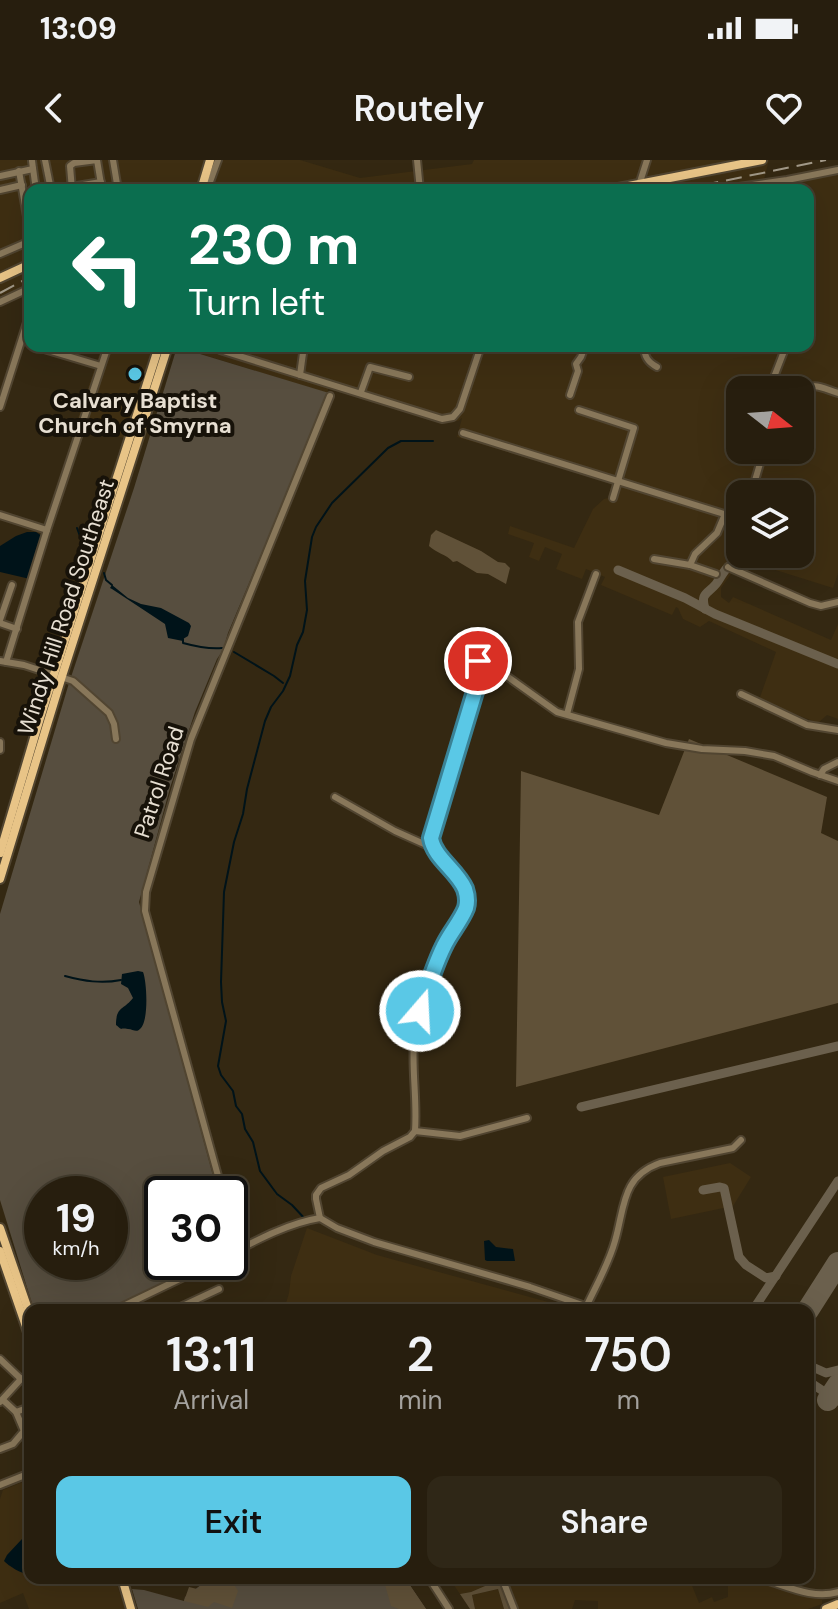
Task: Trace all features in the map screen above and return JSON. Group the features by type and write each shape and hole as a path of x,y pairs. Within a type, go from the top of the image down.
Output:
{"main road":[{"path":"205,184 212,160"},
{"path":"644,184 762,160"},
{"path":"0,278 24,267"},
{"name":"Windy Hill Road Southeast","path":"0,879 58,675 157,352"},
{"name":"Windy Hill Road Southeast","path":"0,853 166,352"},
{"path":"0,1228 26,1304"},
{"path":"0,1251 24,1320"},
{"path":"18,1303 24,1311"},
{"path":"124,1584 131,1609"},
{"path":"826,1609 837,1606"}],"street":[{"path":"48,160 52,184"},
{"path":"71,184 70,166 98,160 101,184"},
{"path":"113,160 117,184"},
{"path":"417,160 419,184"},
{"path":"639,184 647,160"},
{"path":"0,176 32,165"},
{"path":"775,184 838,170"},
{"path":"19,171 24,191"},
{"path":"0,190 22,185"},
{"path":"0,254 24,244"},
{"path":"0,302 24,291"},
{"path":"0,407 24,332"},
{"path":"55,352 101,366"},
{"path":"106,352 17,629 3,661 58,675 75,683 107,710 114,724 116,739"},
{"path":"228,352 442,419 453,417 460,409 479,352"},
{"path":"300,375 303,352"},
{"path":"570,395 578,371 576,364 583,352"},
{"path":"644,352 657,367"},
{"path":"774,376 784,352"},
{"path":"361,392 370,367 409,377"},
{"path":"814,385 838,393"},
{"name":"Patrol Road","path":"218,1176 145,911 146,892 191,739 330,396"},
{"path":"579,410 634,428 613,498"},
{"path":"463,433 725,514 717,533 695,554 690,565"},
{"path":"0,515 47,530"},
{"path":"654,559 690,565 716,574"},
{"path":"730,568 810,603 821,606 838,602"},
{"path":"567,714 579,669 578,622 596,574"},
{"path":"12,585 3,604 0,622 17,629"},
{"path":"433,848 432,829 477,685 478,661"},
{"path":"487,662 553,710 666,743 774,756 838,781"},
{"path":"741,694 807,725 838,730"},
{"path":"0,742 0,750"},
{"path":"820,775 824,769 838,762"},
{"path":"335,797 395,831 433,848 461,882 467,903 438,958 415,1031 412,1047 415,1131 349,1175 321,1188 316,1195 320,1218 374,1242 584,1304"},
{"path":"415,1131 460,1136 527,1118"},
{"path":"587,1304 614,1245 626,1193 635,1177 648,1167 733,1148 741,1140"},
{"path":"248,1245 320,1218"},
{"path":"128,1304 178,1280"},
{"path":"192,1304 219,1289"},
{"path":"0,1359 21,1379"},
{"path":"24,1377 2,1401 24,1424"},
{"path":"16,1412 24,1409"},
{"path":"4,1447 13,1444 24,1431"},
{"path":"1,1440 6,1442 4,1447"},
{"path":"0,1485 24,1475"},
{"path":"433,1584 449,1609"},
{"path":"504,1584 514,1609"},
{"path":"779,1584 823,1596 838,1592"}],"shaded area":[{"path":"0,160 300,160 360,178 472,164 474,160 769,160 763,184 24,184 24,286 0,296"},
{"path":"838,174 838,573 833,588 770,568 814,568 814,480 726,480 726,568 746,568 733,571 721,588 721,597 729,603 733,597 831,640 838,624 838,719 827,715 818,723 759,700 776,652 709,621 700,627 683,619 676,607 672,615 601,585 605,577 586,569 582,579 556,569 562,554 545,547 539,561 529,557 534,543 508,534 510,526 574,548 593,509 608,498 612,483 457,437 462,418 458,421 429,418 330,385 327,393 194,352 814,352 814,184 780,184"},
{"path":"100,352 154,352 126,439 76,424"},
{"path":"175,352 194,352 329,393 195,712 170,788 139,902 213,1176 144,1176 144,1280 172,1280 122,1304 32,1304 25,1280 128,1280 128,1176 24,1176 24,1278 0,1200 0,914 69,683"},
{"path":"436,530 505,563 510,568 506,584 457,561 453,562 429,546 431,535"},
{"path":"27,532 42,536 30,579 0,572 0,546"},
{"path":"112,585 128,598 161,608 189,623 188,636 183,641 168,638 165,624 110,588"},
{"path":"689,739 827,797 821,833 838,841 838,1003 516,1087 521,771 659,815"},
{"path":"143,972 145,984 145,1019 139,1030 121,1029 116,1025 117,1014 133,998 128,988 121,984 122,974"},
{"path":"730,1163 751,1177 733,1206 671,1219 663,1177"},
{"path":"307,1228 377,1255 555,1304 286,1304 291,1276"},
{"path":"489,1240 496,1247 513,1249 515,1261 485,1260 484,1241"},
{"path":"24,1481 24,1584 117,1584 125,1609 29,1609 23,1593 0,1603 0,1499 3,1490"},
{"path":"24,1539 24,1572 4,1561"},
{"path":"202,1584 409,1584 426,1609 138,1609 132,1589 184,1601"},
{"path":"202,1584 234,1584 238,1591 232,1608 214,1602 208,1607 184,1601 189,1587 197,1589"},
{"path":"385,1584 409,1584 426,1609 399,1609 391,1606"},
{"path":"453,1584 490,1584 471,1592 460,1594"},
{"path":"490,1584 501,1584 513,1609 504,1609 498,1589 472,1595 475,1609 470,1609 460,1594"},
{"path":"507,1584 691,1584 699,1603 712,1597 714,1602 728,1597 728,1586 732,1584 770,1584 822,1600 822,1604 808,1609 598,1609 598,1601 575,1600 572,1609 517,1609"},
{"path":"498,1589 504,1609 475,1609 472,1595"}],"waterway":[{"path":"306,1220 277,1194 260,1171 253,1142 245,1129 233,1091 218,1066 226,1021 221,982 224,892 265,721 290,676 303,632 307,610 305,581 316,527 332,503 388,448 401,441 433,441"},
{"path":"77,528 87,555"},
{"path":"104,573 112,585"},
{"path":"183,639 183,643 187,644 222,648"},
{"path":"234,652 283,683"},
{"path":"65,976 106,982 121,980"}],"taxiway":[{"path":"705,609 704,596 727,568"},
{"path":"618,570 838,664"},
{"path":"581,1107 838,1046"},
{"path":"757,1304 838,1181"},
{"path":"703,1190 724,1188 739,1257 766,1278 776,1276"},
{"path":"814,1368 826,1373 838,1370"},
{"path":"814,1385 838,1401"}],"runway":[{"path":"812,1304 838,1263"},
{"path":"828,1400 838,1385"}],"railway":[{"path":"708,184 826,160"},
{"path":"0,293 24,280"}],"place":[{"name":"Calvary Baptist Church of Smyrna","path":"135,374"}],"route":[{"path":"420,1011 440,954 467,903 461,882 433,848 431,838 477,685 478,661"}]}
